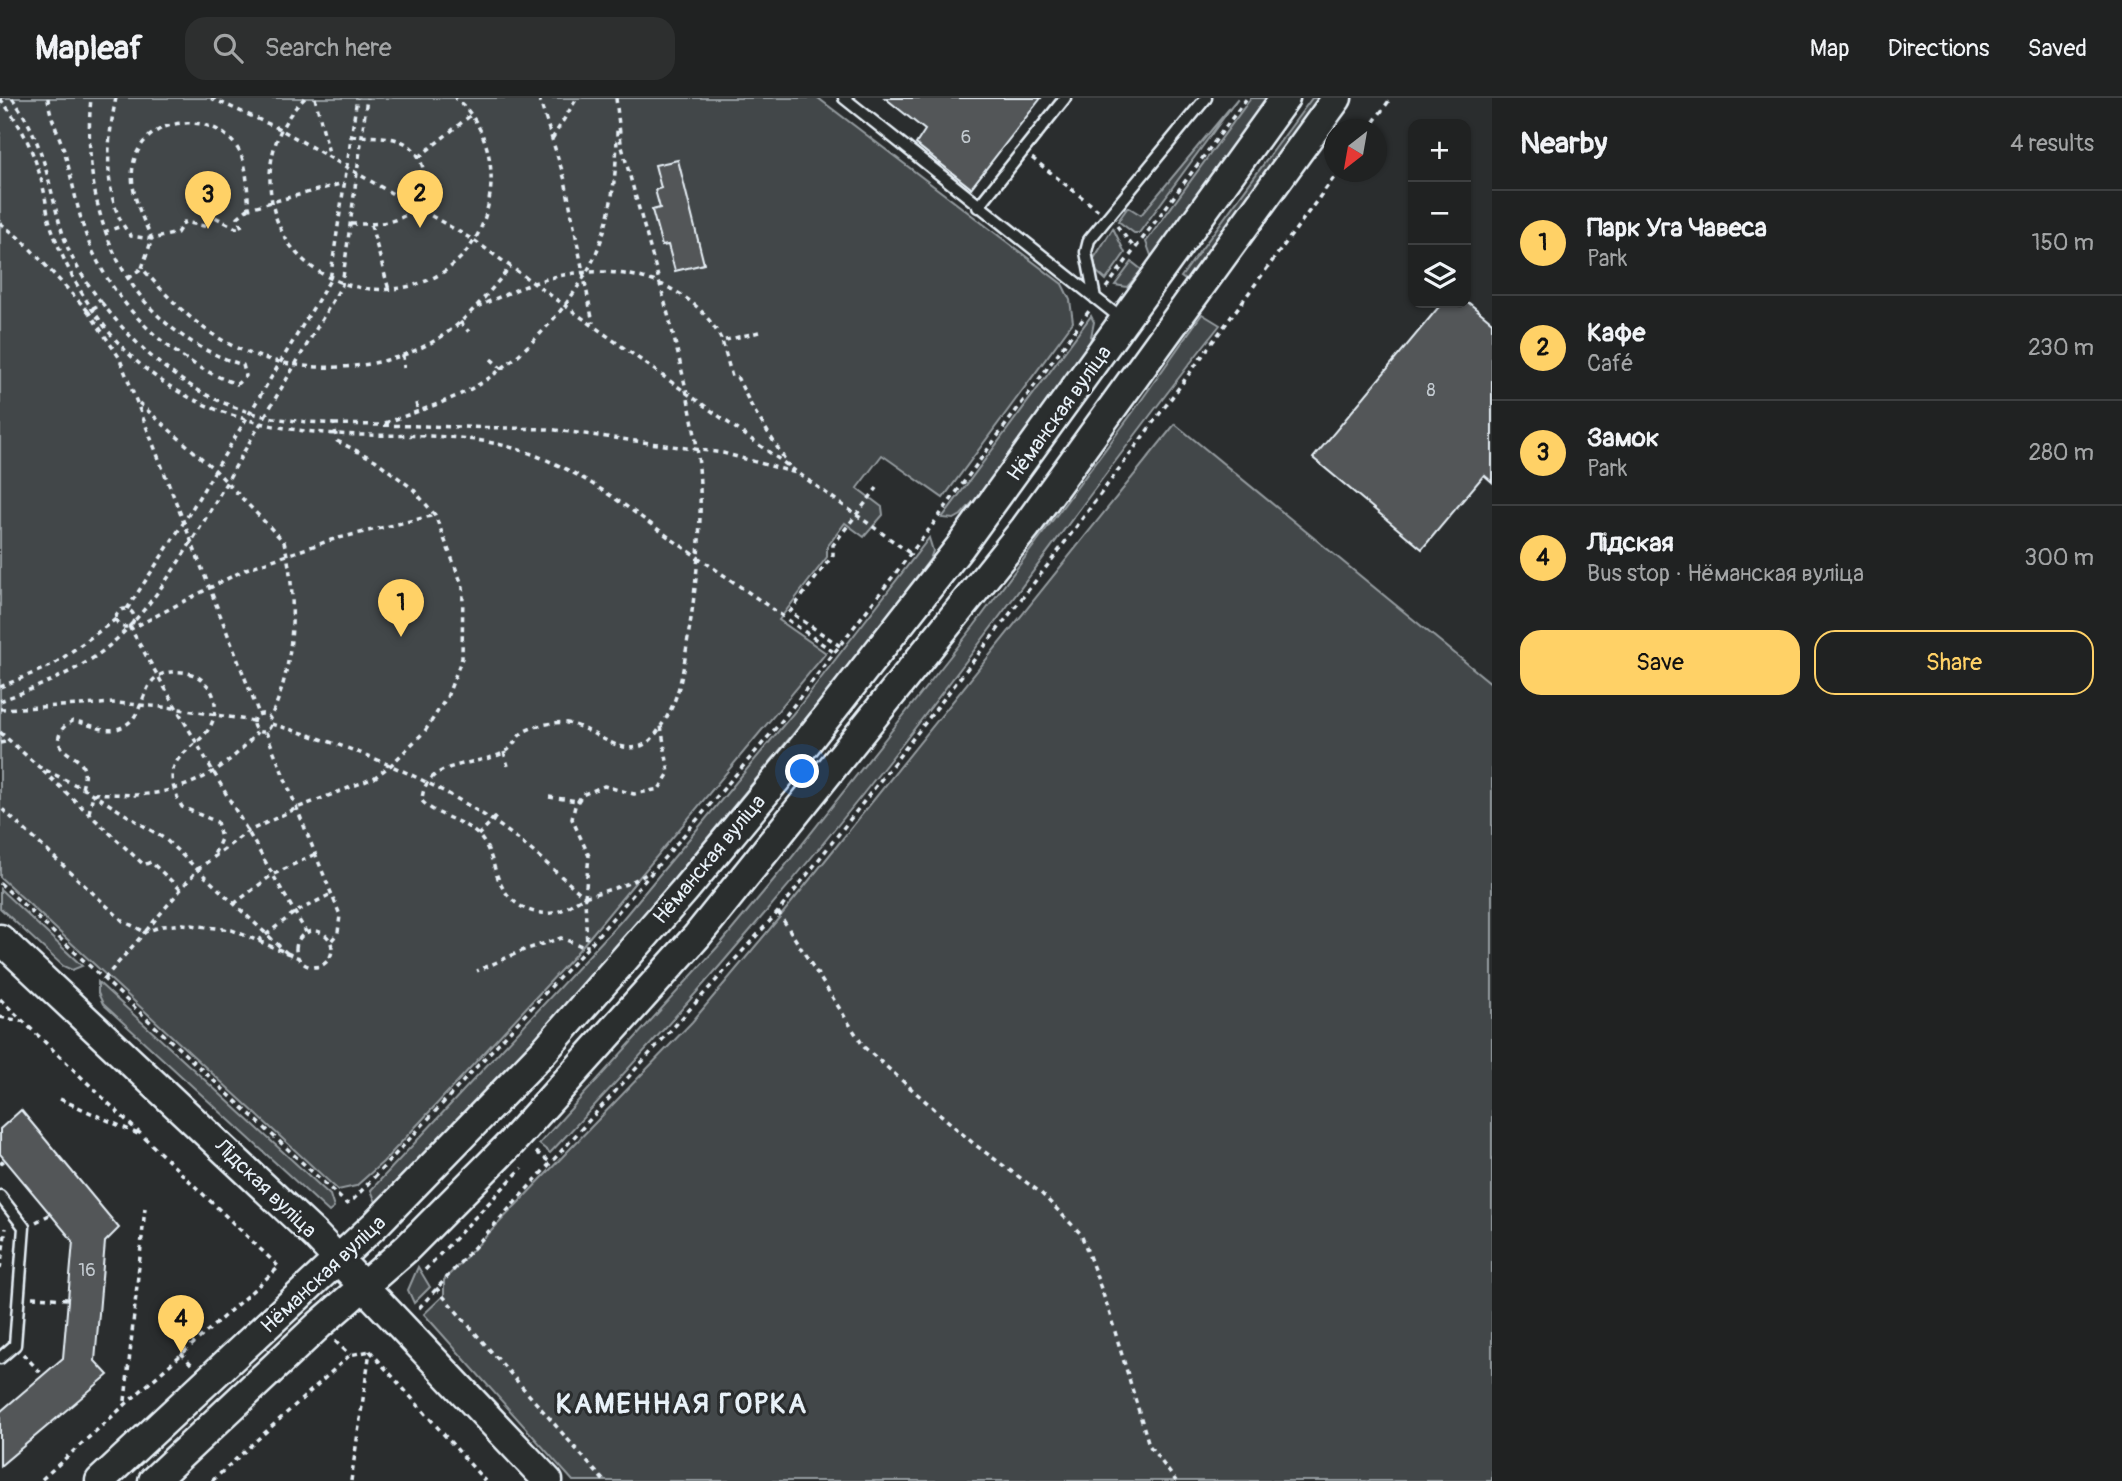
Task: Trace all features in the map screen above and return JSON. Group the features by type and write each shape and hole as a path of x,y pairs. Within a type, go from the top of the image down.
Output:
{"main road":[{"name":"Нёманская вуліца","path":"100,1481 377,1223 544,1051 684,891 804,746 960,547 1126,322 1285,98"},
{"name":"Нёманская вуліца","path":"153,1481 319,1325 365,1288 510,1143 697,936 1025,528 1337,98"},
{"path":"1126,322 1159,346"},
{"name":"Лідская вуліца","path":"0,939 100,1030 338,1260 548,1481"}],"lane":[{"path":"844,98 1126,322"},
{"path":"978,207 1065,98"},
{"path":"1096,299 1086,252 1089,240 1206,98"},
{"path":"0,1196 24,1227 15,1345 0,1358"}],"path":[{"path":"12,98 32,127 44,155 70,252 102,303 128,336 161,367 216,399 265,416 334,424 548,429 723,453 801,475"},
{"path":"48,98 88,241 127,304 154,335 178,355 237,384 246,376 243,365 194,346 174,331 128,278 103,233 89,170 91,98"},
{"path":"116,98 111,121 109,168 122,226 131,236 152,239 177,233 184,222 204,226 213,216 236,228 242,228 238,217 249,208 344,183"},
{"path":"211,98 281,129 475,240 911,554"},
{"path":"305,98 281,129 270,162 271,202 281,230 301,259 330,279 342,285 377,292 413,287 445,271 475,240 488,213 493,175 485,138 471,115 455,98"},
{"path":"315,98 330,157"},
{"path":"0,687 53,665 116,620 118,611 127,609 251,412 330,279 357,98"},
{"path":"130,628 191,539 342,285 367,98"},
{"path":"539,98 565,180 594,325"},
{"path":"552,139 577,98"},
{"path":"616,98 621,143 658,283 696,450 695,598 679,691 672,710 648,743 635,748 618,745 567,723 552,723 522,732 513,747 504,752 454,765 426,784 422,801 429,809 456,820 478,835 489,849 505,892 523,908 547,914 565,909 585,897 628,886 656,868"},
{"path":"0,883 346,1204 587,948 780,723 911,554 1096,299 1247,98"},
{"path":"1376,119 1391,98"},
{"path":"0,99 18,122 31,146 49,220 65,263 119,356 259,715"},
{"path":"379,424 418,412 469,390 502,369 551,322 597,251 617,164 617,113"},
{"path":"419,157 471,115"},
{"path":"128,278 142,268 152,239 140,211 133,167 139,150 153,134 172,124 189,121 223,133 233,142 243,160 249,208"},
{"path":"351,136 400,141 419,157 425,176 422,196 407,215 385,224 351,224"},
{"path":"1022,150 1109,218 1125,233 1135,249"},
{"path":"419,1308 778,912 1046,568 1331,182"},
{"path":"0,223 23,241 127,352 187,397 228,416 288,429 336,433 435,434 472,438 534,454 599,487 835,653"},
{"path":"371,224 389,290"},
{"path":"103,233 122,226"},
{"path":"142,268 170,299 204,328 236,347 281,362 342,367 403,355 433,341 460,322 511,266"},
{"path":"472,309 535,283 584,274 618,273 647,277 703,310 722,341 732,377 737,377 752,407 790,467"},
{"path":"90,310 102,303"},
{"path":"460,322 469,332"},
{"path":"722,341 759,332"},
{"path":"403,355 404,368"},
{"path":"491,359 502,369"},
{"path":"137,402 215,470 284,542 287,556 289,669 266,732"},
{"path":"416,403 418,412"},
{"path":"104,979 198,869 247,832 297,808 374,778 425,731 447,696 462,658 463,587 435,515 414,489 376,460 337,441 334,424"},
{"path":"840,646 790,611 833,555 833,545 877,488"},
{"path":"0,701 51,681 93,658 130,628 246,569 331,540 435,515"},
{"path":"127,609 134,614 134,620"},
{"path":"116,620 121,626 130,628 306,932"},
{"path":"134,620 143,623"},
{"path":"82,788 86,776 83,766 61,747 60,732 73,721 113,730 132,721 147,688 157,677 175,671 191,673 204,680 211,691 216,705 215,715 208,732 183,751 173,773 174,789 182,807 217,822 221,839 213,857"},
{"path":"0,709 117,703 174,708 253,721"},
{"path":"259,715 270,718"},
{"path":"253,721 259,715"},
{"path":"253,721 257,732"},
{"path":"271,724 326,739 391,765 426,784 491,820 585,897"},
{"path":"587,948 585,897 589,856 572,820 578,801 592,789 604,786 634,794 659,789 669,774 661,726"},
{"path":"0,732 144,865 151,862 180,889"},
{"path":"93,794 134,795 174,789 214,773 232,760 257,732 266,732"},
{"path":"0,807 123,921 145,932 183,924 232,930 291,957 299,958 308,966 320,966 329,959 331,942 342,922 266,732"},
{"path":"0,743 10,741"},
{"path":"504,752 508,766"},
{"path":"39,767 93,794 165,839 291,957"},
{"path":"89,813 93,794"},
{"path":"549,797 578,801"},
{"path":"478,835 498,815"},
{"path":"234,904 272,875 315,854"},
{"path":"258,941 294,912 331,894"},
{"path":"778,912 864,1047 974,1144 1041,1193 1081,1234 1107,1305 1149,1445 1176,1481"},
{"path":"306,932 323,933 331,942"},
{"path":"299,958 298,941 306,932"},
{"path":"477,971 524,950 561,938 587,948"},
{"path":"0,999 279,1266 40,1481"},
{"path":"0,1017 23,1021"},
{"path":"60,1099 143,1136"},
{"path":"425,1270 538,1150 550,1162"},
{"path":"0,1164 5,1160"},
{"path":"125,1404 145,1208"},
{"path":"0,1269 6,1226"},
{"path":"271,1274 276,1280"},
{"path":"436,1288 604,1481"},
{"path":"20,1297 68,1298"},
{"path":"333,1340 350,1356"},
{"path":"15,1345 43,1375"},
{"path":"212,1481 350,1356 370,1351"},
{"path":"351,1481 370,1351"},
{"path":"370,1351 485,1481"}],"shaded area":[{"path":"0,98 818,98 1062,284 1070,300 1073,322 943,498 882,455 857,488 882,507 883,515 864,537 845,523 827,547 827,557 779,620 826,653 573,957 383,1162 356,1186 338,1190 0,877"},
{"path":"1238,98 1139,233 1134,233 1118,221 1128,207 1141,215"},
{"path":"1251,98 1269,98 1152,258 1146,242"},
{"path":"1312,98 1321,98 1188,282 1181,277"},
{"path":"1113,228 1125,253 1106,280 1097,272 1093,260"},
{"path":"1132,262 1142,270 1127,287 1115,285"},
{"path":"1202,314 1220,325 935,702 769,908 683,1008 550,1153 539,1144 722,942 785,866 974,626 1133,412"},
{"path":"1091,316 1094,322 1090,342 983,491 961,515 954,519 942,518"},
{"path":"1175,424 1492,684 1492,1481 573,1481 424,1314 444,1295 444,1280 692,1022 779,918"},
{"path":"929,538 933,551 930,559 862,650 654,903 559,1013 377,1205 371,1190 621,921 801,704"},
{"path":"0,889 82,966 72,970 63,966 0,908"},
{"path":"98,982 330,1195 334,1208 329,1212 103,1004 98,993"},
{"path":"418,1267 430,1287 414,1303 408,1290"}],"building":[{"path":"885,98 1041,98 971,188 916,144 925,130"},
{"path":"678,160 704,264 675,271 668,245 662,246 652,210 660,208 655,190 661,188 655,165"},
{"path":"1471,305 1492,322 1492,482 1484,475 1422,549 1313,458 1438,308 1471,308"},
{"path":"21,1110 119,1228 105,1242 95,1361 108,1375 0,1466 0,1412 63,1358 73,1241 0,1154 0,1129"}],"place":[{"name":"Кафе","path":"420,228"},
{"name":"Замок","path":"208,229"},
{"name":"Парк Уга Чавеса","path":"401,637"},
{"name":"Лідская","path":"181,1353"}],"district":[{"name":"КАМЕННАЯ ГОРКА","path":"682,1403"}]}
